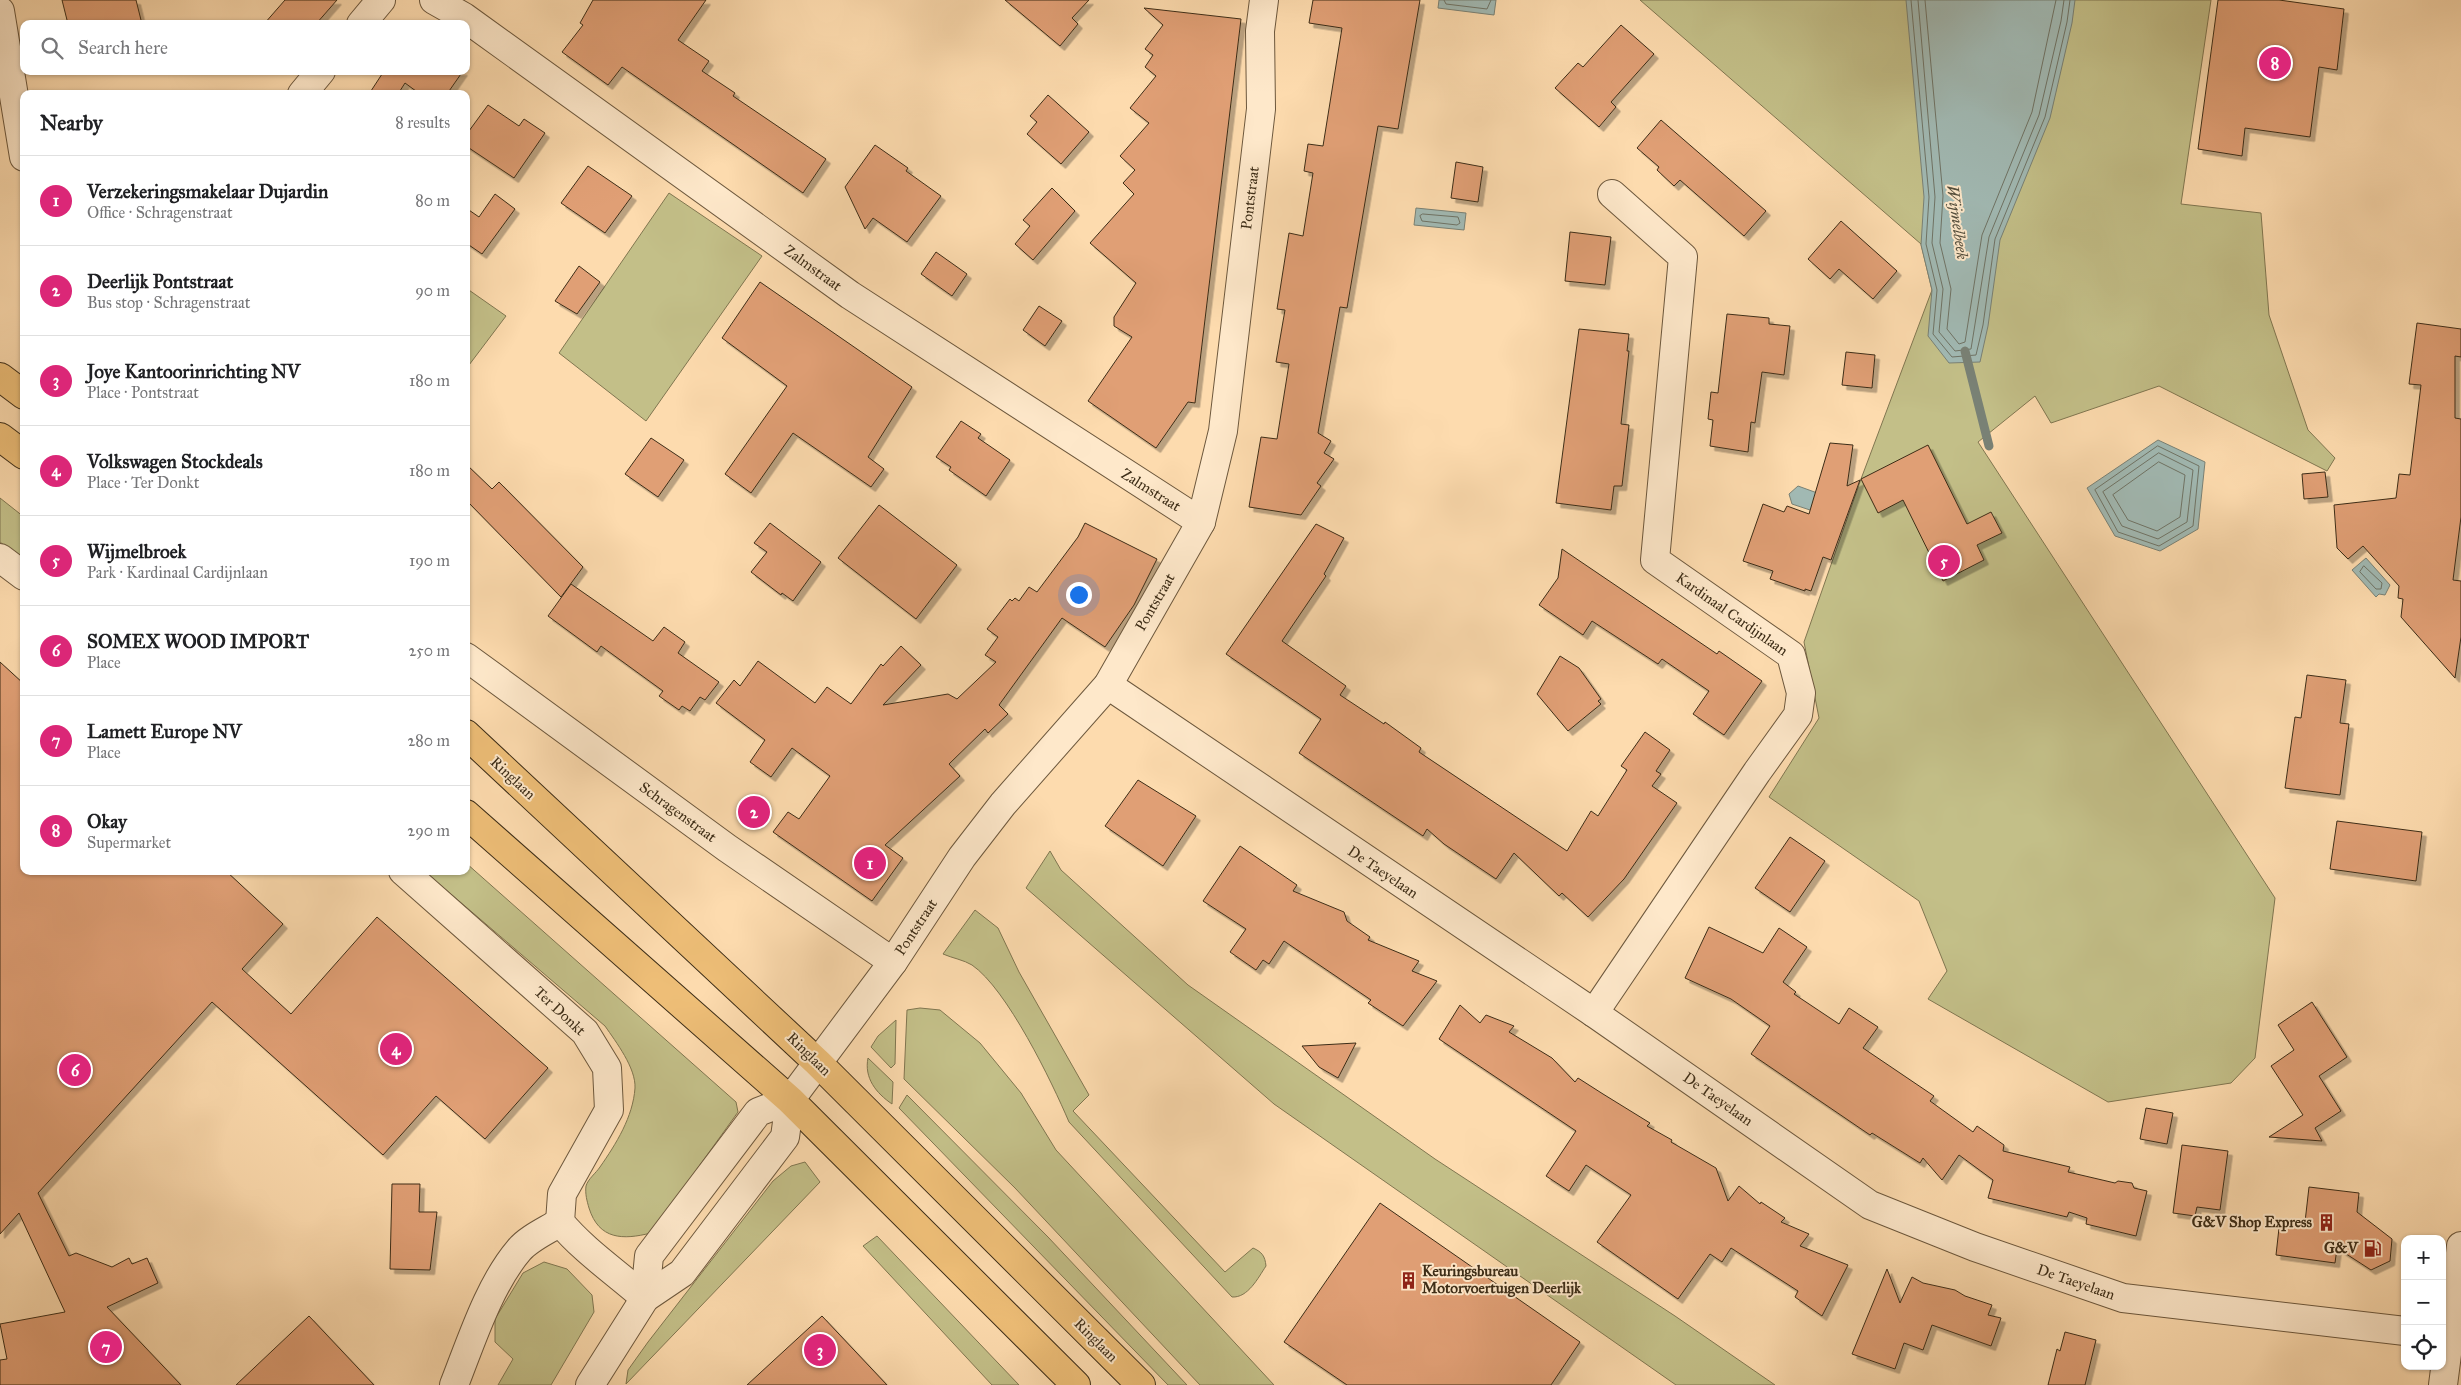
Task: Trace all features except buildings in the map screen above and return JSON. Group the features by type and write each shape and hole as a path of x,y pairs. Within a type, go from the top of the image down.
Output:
{"main road":[{"path":"0,377 20,392"},
{"path":"0,437 20,452"},
{"name":"Ringlaan","path":"470,738 818,1063 1141,1385"},
{"path":"470,818 790,1100 1076,1385"}],"street":[{"path":"364,20 381,0"},
{"name":"Zalmstraat","path":"434,0 466,8 850,295 1200,522"},
{"name":"Pontstraat","path":"590,1385 645,1298 682,1273 785,1138 790,1100 893,962 962,858 1003,804 1108,685 1200,522 1224,421 1261,109 1260,30 1264,0"},
{"path":"0,11 20,133"},
{"path":"305,90 318,75"},
{"name":"Kardinaal Cardijnlaan","path":"1594,1012 1756,772 1798,715 1801,693 1791,655 1655,560 1683,257 1612,194"},
{"path":"0,558 20,573"},
{"name":"Schragenstraat","path":"470,660 727,848 893,962"},
{"name":"De Taeyelaan","path":"1108,685 1594,1012 1870,1205 1975,1247 2122,1298 2401,1331"},
{"name":"Ter Donkt","path":"408,875 585,1032 607,1068 609,1110 562,1194 560,1222"},
{"name":"Pontstraat","path":"645,1298 648,1256 758,1112 790,1100"},
{"path":"454,1385 476,1329 498,1282 520,1249 560,1222 577,1242 645,1298"},
{"path":"2446,1336 2461,1246"},
{"path":"2443,1385 2444,1370"}],"shaded area":[{"path":"1640,0 2211,0 2181,204 2261,213 2269,315 2308,430 2335,458 2327,471 2159,386 2051,423 2035,396 1978,442 2275,898 2255,1058 2231,1083 2108,1102 1928,999 1947,971 1919,901 1769,797 1819,718 1804,642 1861,479 1932,290 1921,244"},
{"path":"669,193 762,256 646,421 559,353"},
{"path":"470,291 506,316 470,364"},
{"path":"0,498 20,514 20,557 0,542"},
{"path":"1050,851 1061,870 1188,985 1435,1159 1675,1316 1775,1385 1676,1385 1274,1104 1026,888"},
{"path":"470,867 736,1102 738,1112 651,1233 631,1237 613,1235 599,1226 593,1219 586,1195 587,1183 618,1140 634,1099 634,1080 629,1064 605,1026 429,875 470,875"},
{"path":"975,910 998,928 1019,972 1089,1095 1073,1111 1225,1272 1253,1248 1263,1255 1266,1266 1248,1291 1232,1297 1069,1122 1040,1061 1000,994 986,977 972,965 943,954"},
{"path":"920,1008 940,1010 980,1043 1021,1093 1056,1150 1274,1385 1200,1385 1015,1188 904,1079 907,1010"},
{"path":"896,1020 895,1064 891,1068 871,1047 878,1036"},
{"path":"868,1058 893,1082 892,1104 872,1084 868,1072"},
{"path":"907,1095 1048,1237 1187,1385 1168,1385 899,1108"},
{"path":"805,1162 820,1182 626,1384 628,1370 648,1342 773,1181 791,1166"},
{"path":"877,1236 1019,1385 992,1385 863,1246"},
{"path":"544,1262 567,1269 592,1295 594,1312 551,1385 498,1385 513,1359 495,1342 495,1319 523,1273"}],"water":[{"path":"1439,0 1496,0 1494,15 1438,8"},
{"path":"1906,0 2075,0 2072,23 2050,118 2000,240 1988,326 1980,362 1949,363 1928,336 1932,290 1921,245 1924,197"},
{"path":"1416,208 1466,213 1464,230 1414,225"},
{"path":"2158,440 2205,462 2198,529 2160,551 2115,536 2087,488"},
{"path":"1798,486 1831,498 1825,515 1792,504 1789,494"},
{"path":"2366,558 2390,585 2385,595 2379,594 2376,597 2352,570"}],"waterway":[{"name":"Wijmelbeek","path":"1965,351 1989,446"}],"place":[{"name":"Okay","path":"2275,63"},
{"name":"Wijmelbroek","path":"1944,561"},
{"name":"Deerlijk Pontstraat","path":"754,812"},
{"name":"Verzekeringsmakelaar Dujardin","path":"870,863"},
{"name":"Volkswagen Stockdeals","path":"396,1049"},
{"name":"SOMEX WOOD IMPORT","path":"75,1070"},
{"name":"G&V Shop Express","path":"2326,1222"},
{"name":"G&V","path":"2372,1248"},
{"name":"Keuringsbureau Motorvoertuigen Deerlijk","path":"1408,1280"},
{"name":"Lamett Europe NV","path":"106,1347"},
{"name":"Joye Kantoorinrichting NV","path":"820,1350"}]}
